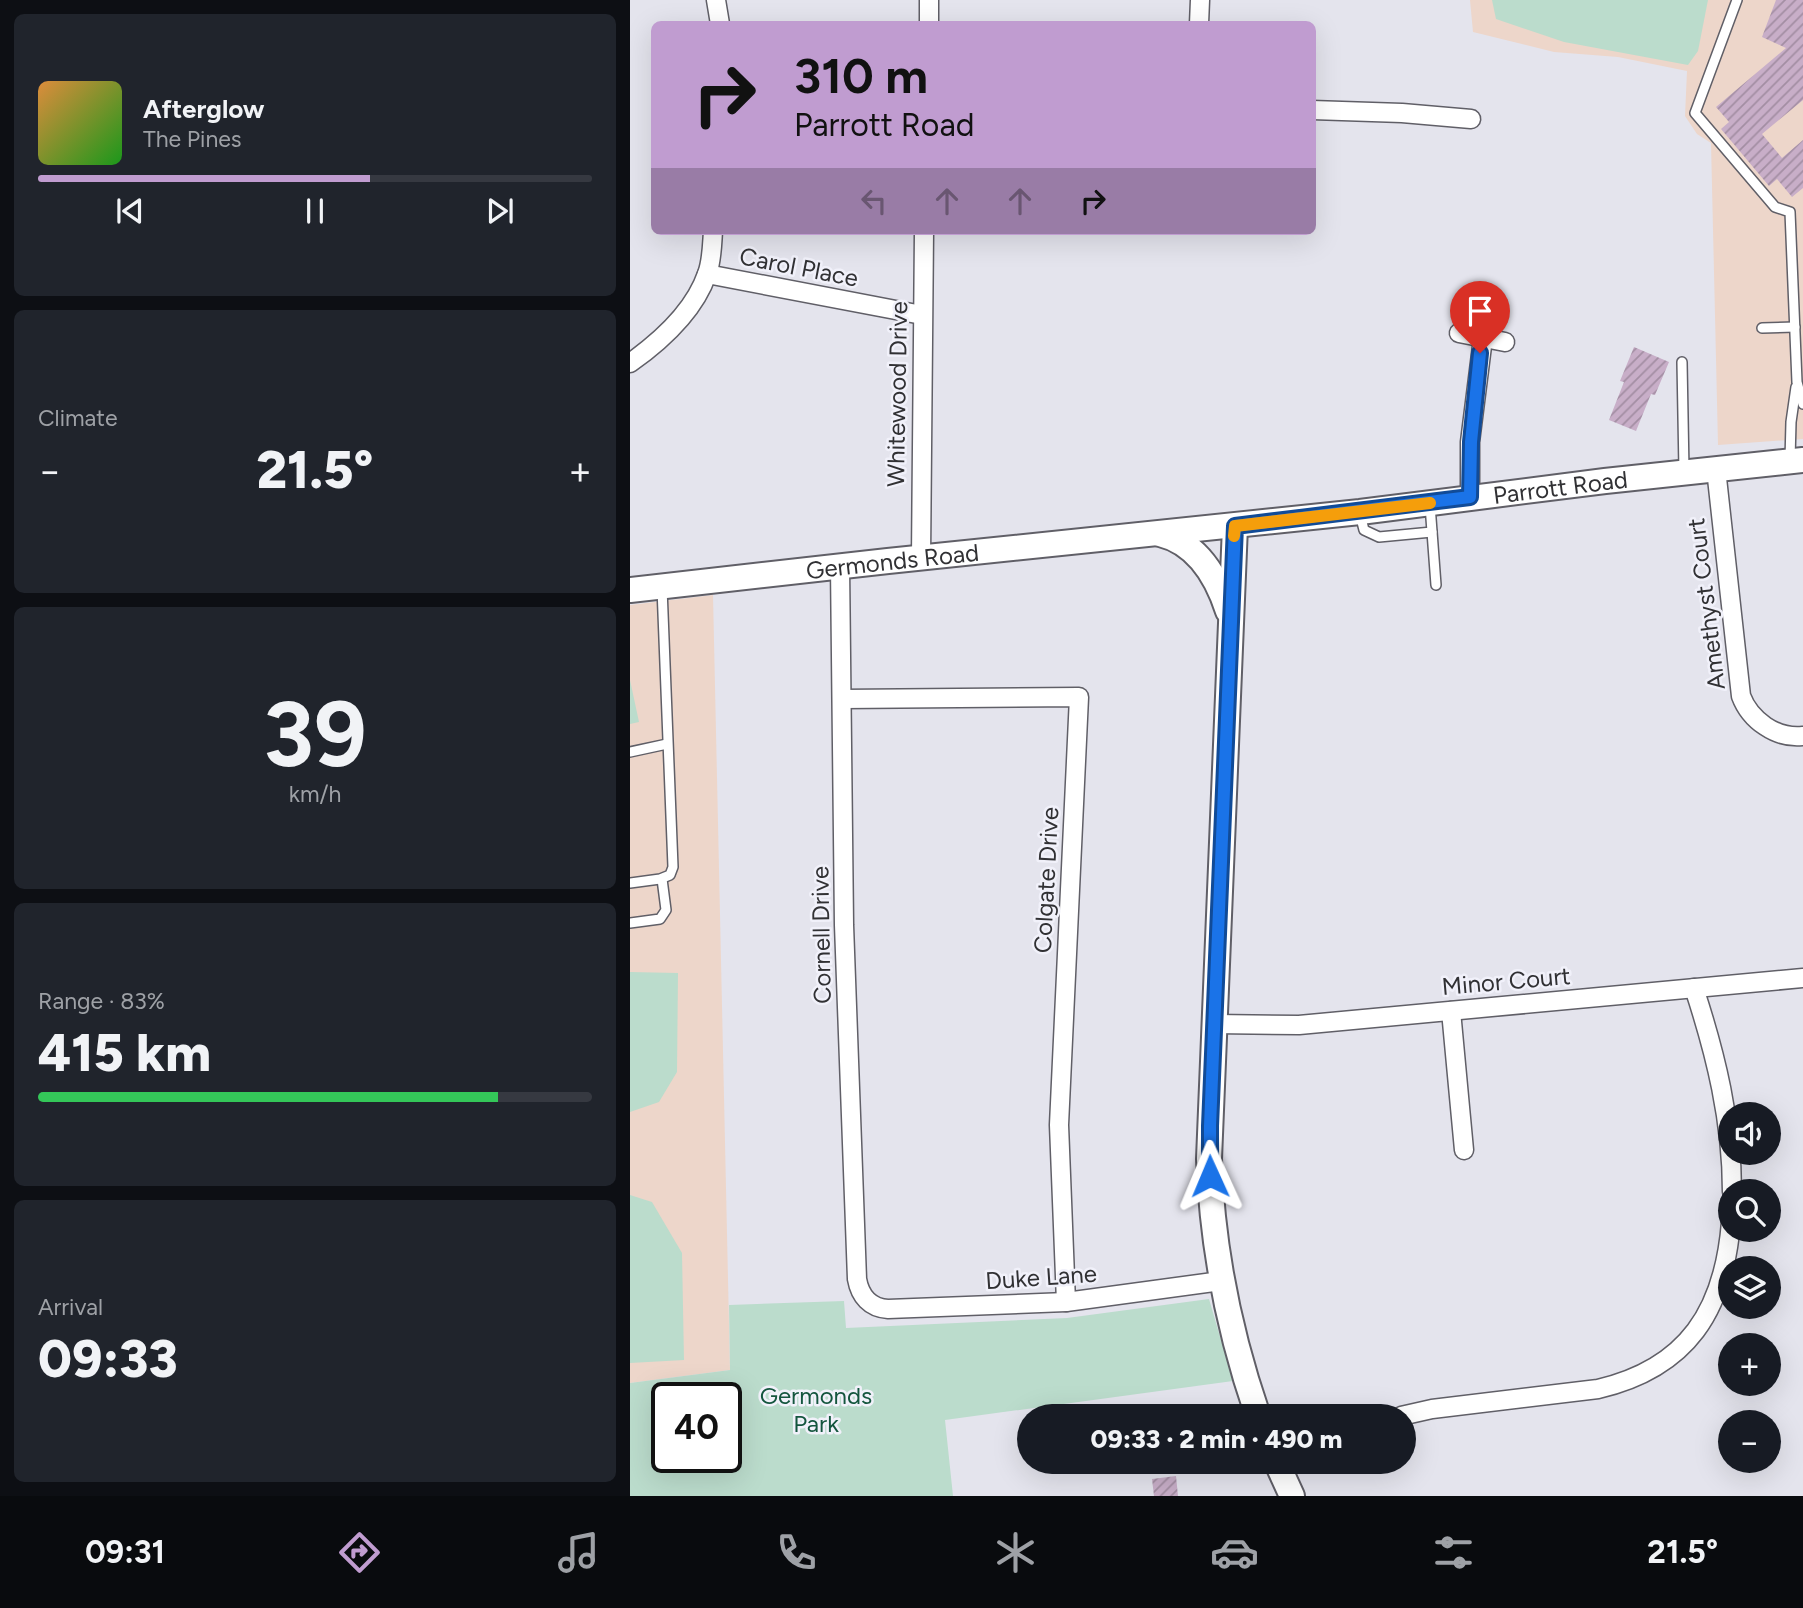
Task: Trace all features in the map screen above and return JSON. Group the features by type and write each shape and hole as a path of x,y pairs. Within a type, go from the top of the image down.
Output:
{"street":[{"path":"716,0 720,21"},
{"path":"929,0 929,21"},
{"path":"1199,21 1200,0"},
{"path":"1316,110 1471,119"},
{"path":"630,363 656,344 678,321 707,274 712,235"},
{"name":"Whitewood Drive","path":"921,558 924,235"},
{"name":"Carol Place","path":"707,274 922,315"},
{"path":"1459,333 1505,342"},
{"path":"1470,497 1471,442 1483,338"},
{"name":"Parrott Road","path":"1235,526 1796,460"},
{"name":"Amethyst Court","path":"1716,469 1741,696 1753,716 1767,727 1792,736 1803,736"},
{"path":"1235,526 1209,1167 1221,1281 1254,1404"},
{"name":"Germonds Road","path":"630,590 1235,526"},
{"path":"1156,533 1181,542 1206,565 1220,590 1231,626"},
{"name":"Cornell Drive","path":"840,566 844,925 857,1279 860,1291 867,1301"},
{"name":"Colgate Drive","path":"842,699 1079,696 1059,1125 1066,1302"},
{"name":"Minor Court","path":"1214,1024 1300,1025 1803,978"},
{"path":"1694,988 1713,1045 1721,1081 1731,1179"},
{"path":"1451,1011 1464,1150"},
{"path":"1416,1413 1621,1384 1675,1355 1698,1329 1717,1292 1729,1242"},
{"name":"Duke Lane","path":"867,1301 876,1307 888,1309 1066,1302 1221,1281"},
{"path":"1282,1474 1292,1496"}],"lane":[{"path":"1737,0 1695,113 1775,207 1790,212 1795,327 1803,404"},
{"path":"1762,328 1795,327"},
{"path":"1682,362 1684,472"},
{"path":"1796,460 1791,422 1800,382"},
{"path":"1430,503 1436,585"},
{"path":"1360,512 1364,530 1380,537 1432,532"},
{"path":"630,883 662,878 670,875 673,867 662,587"},
{"path":"630,752 667,744"},
{"path":"630,923 660,919 666,910 662,878"}],"shaded area":[{"path":"1470,0 1803,0 1803,439 1718,445 1711,143 1697,134 1685,116 1687,71 1618,57 1554,52 1473,32"},
{"path":"713,595 730,1370 630,1383 630,605"}],"green space":[{"path":"1492,0 1708,0 1698,51 1688,65 1564,42 1496,19"},
{"path":"630,680 639,722 630,724"},
{"path":"630,972 678,973 677,1072 659,1102 630,1112"},
{"path":"630,1195 652,1202 682,1253 684,1360 630,1363"},
{"name":"Germonds Park","path":"1209,1299 1233,1381 1063,1404 1017,1404 1017,1410 945,1420 953,1496 630,1496 630,1383 730,1370 729,1305 844,1301 846,1328 1067,1318"}],"building":[{"path":"1776,0 1803,0 1803,100 1762,134 1782,158 1803,140 1803,188 1792,197 1777,179 1769,186 1721,129 1729,122 1716,107 1786,48 1762,37"},
{"path":"1634,347 1669,362 1655,395 1651,394 1636,431 1609,420 1624,382 1620,381"},
{"path":"1176,1476 1178,1496 1154,1496 1152,1479"}],"slow traffic":[{"path":"1234,536 1235,526 1430,503"}],"route":[{"path":"1210,1176 1235,526 1470,497 1471,442 1480,353"}]}
